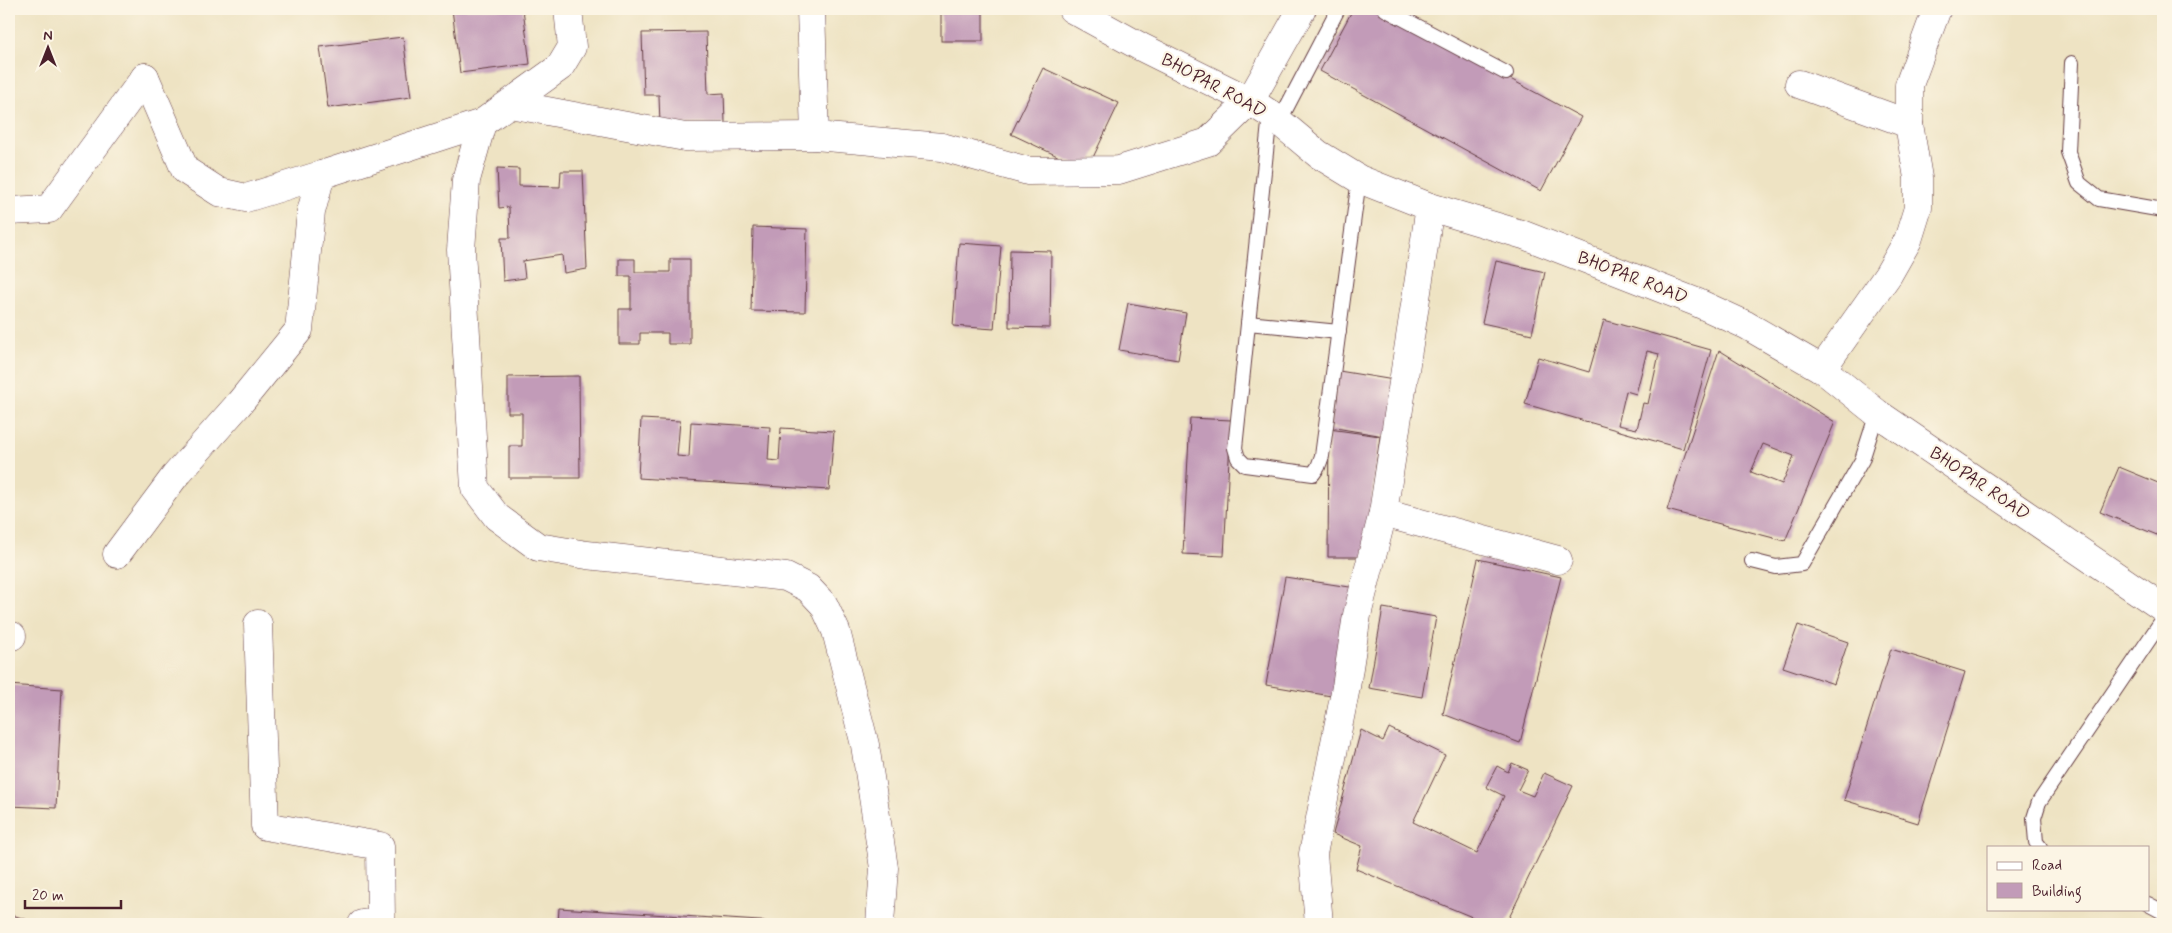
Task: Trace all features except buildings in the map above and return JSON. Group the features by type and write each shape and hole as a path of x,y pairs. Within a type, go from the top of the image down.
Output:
{"street":[{"path":"9,211 49,209 145,77 185,170 219,192 246,198 482,123 560,67 572,47 568,9"},
{"path":"811,9 815,136"},
{"name":"BHOPAR ROAD","path":"1072,9 1266,112 1318,154 1359,179 1430,207 1524,235 1696,302 1746,325 1822,369 1877,413 2163,608"},
{"path":"510,104 685,137 815,136 942,147 1028,171 1119,170 1208,142 1266,112 1302,9"},
{"path":"1822,369 1888,275 1908,240 1918,208 1918,178 1909,124 1909,85 1930,11"},
{"path":"1799,84 1909,124"},
{"path":"482,123 466,180 461,250 475,488 497,517 538,546 587,555 786,577 808,588 824,605 836,631 865,744 884,868 880,924"},
{"path":"117,554 175,476 238,405 299,330 311,212 320,175"},
{"path":"1319,924 1313,854 1346,687 1357,614 1383,513 1430,207"},
{"path":"1383,513 1558,560"},
{"path":"258,624 265,826 380,846 381,921 362,924"}],"lane":[{"path":"1338,9 1266,112 1235,448 1238,458 1245,465 1312,474 1318,467 1322,456 1340,332 1359,179"},
{"path":"1385,9 1506,74"},
{"path":"2072,63 2068,152 2079,183 2099,199 2163,210"},
{"path":"1248,323 1340,332"},
{"path":"1752,561 1776,567 1802,564 1862,460 1877,413"},
{"path":"2039,846 2036,842 2034,818 2039,802 2163,619"},
{"path":"2150,905 2163,912"}]}
